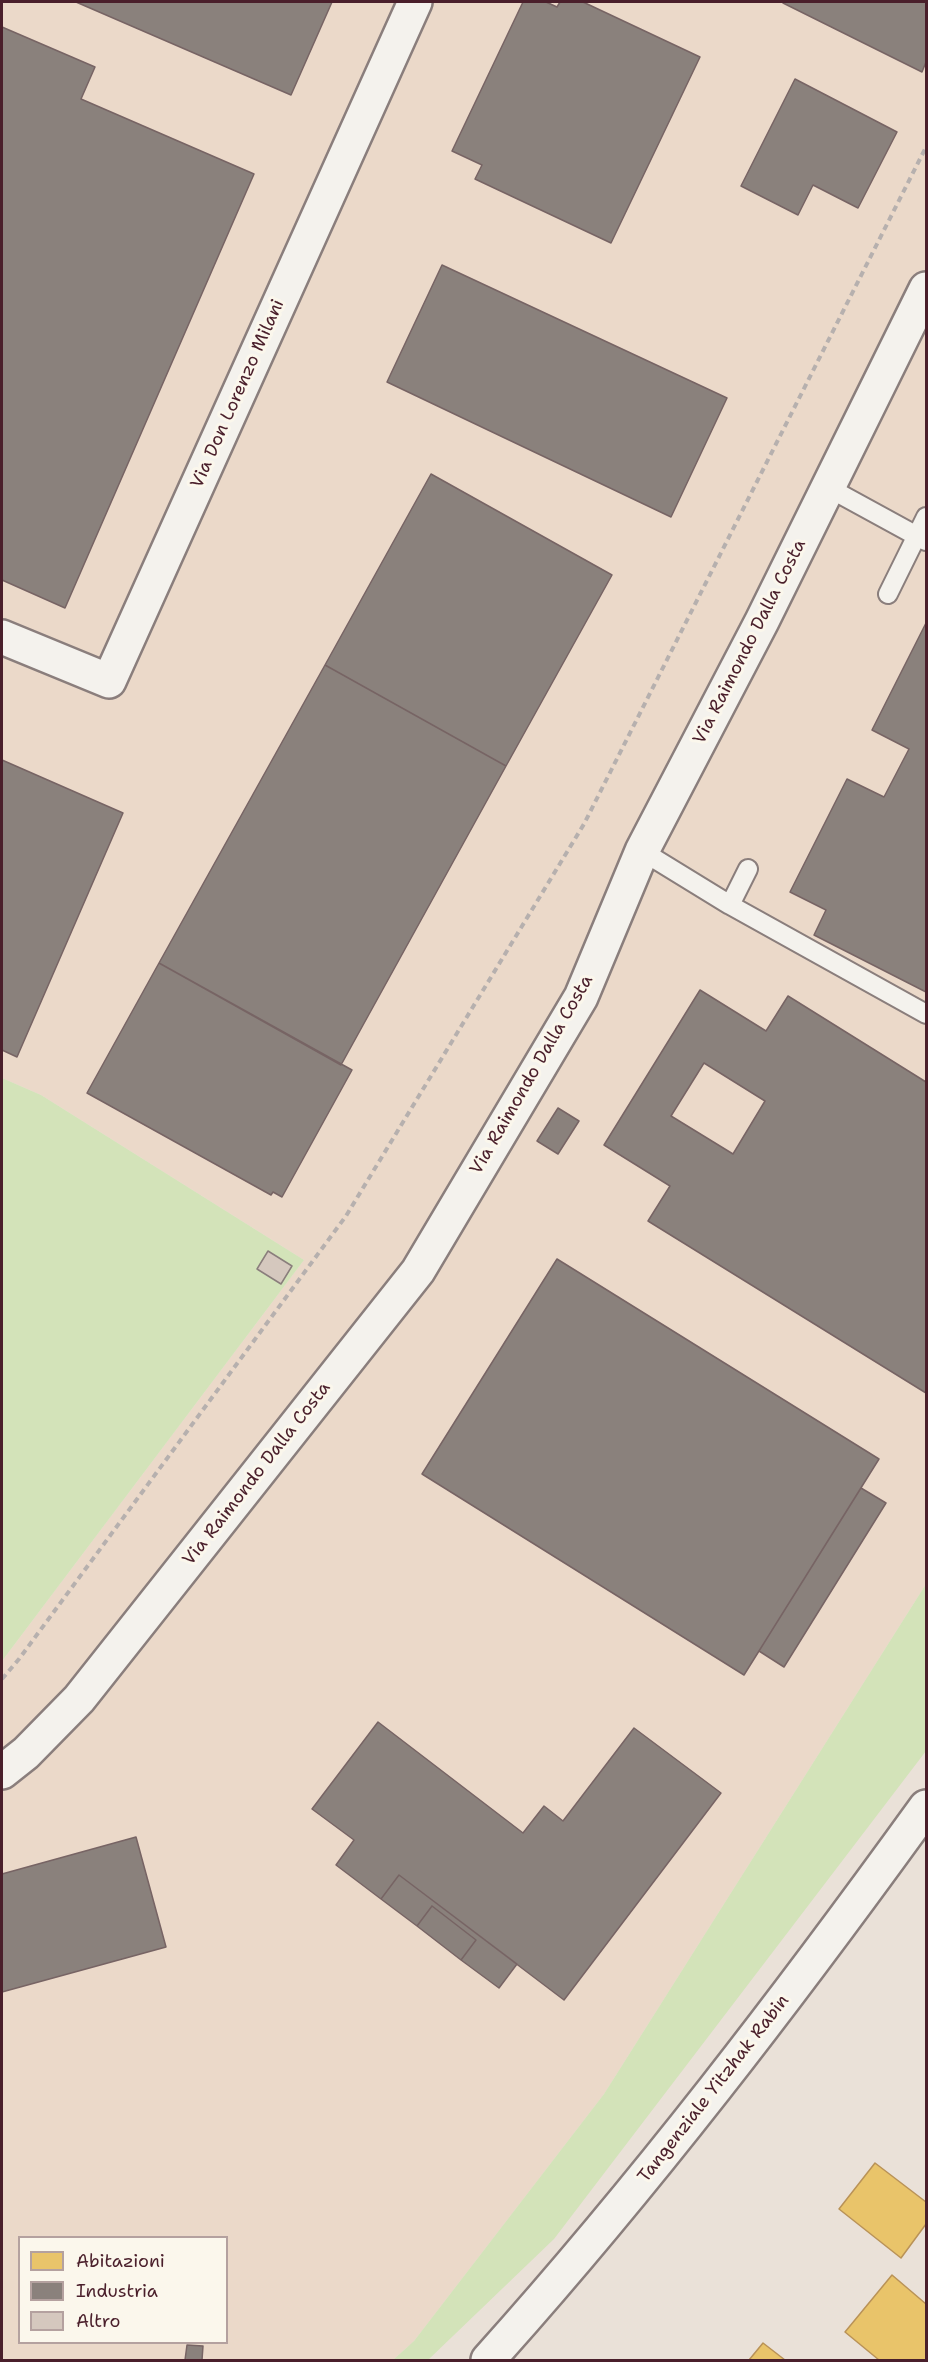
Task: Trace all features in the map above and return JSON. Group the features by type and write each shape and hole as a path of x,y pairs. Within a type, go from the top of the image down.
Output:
{"street":[{"name":"Via Don Lorenzo Milani","path":"2,637 109,681 415,2"},
{"name":"Via Raimondo Dalla Costa","path":"2,1772 26,1754 79,1699 418,1271 581,997 642,851 829,488 927,290"},
{"name":"Tangenziale Yitzhak Rabin","path":"488,2361 637,2188 829,1942 927,1807"}],"lane":[{"path":"829,488 922,539"},
{"path":"888,594 922,539 927,517"},
{"path":"642,851 730,905 927,1014"},
{"path":"730,905 748,869"}],"path":[{"path":"2,1679 346,1216 584,824 927,147"}],"shaded area":[{"path":"2,2 926,2 926,1584 604,2094 414,2341 393,2360 2,2360 2,1661 304,1260 41,1095 2,1078"}],"green space":[{"path":"2,1078 41,1095 304,1260 2,1661"},
{"path":"926,1584 926,1751 554,2239 428,2360 393,2360 414,2341 604,2094"}],"building: Abitazioni":[{"path":"875,2163 926,2202 926,2224 901,2258 839,2209"},
{"path":"892,2275 926,2304 926,2360 879,2360 845,2332"},
{"path":"763,2343 785,2360 749,2360"}],"building: Industria":[{"path":"76,2 332,2 291,95"},
{"path":"523,2 546,2 557,7 560,2 583,2 700,57 611,243 475,179 482,165 452,151"},
{"path":"926,2 926,62 922,72 783,3"},
{"path":"2,27 95,67 81,99 254,174 65,608 2,580"},
{"path":"795,79 897,132 858,208 813,185 798,215 741,186"},
{"path":"442,265 727,398 671,517 387,382"},
{"path":"431,474 612,575 506,766 325,665"},
{"path":"926,623 926,992 814,935 826,910 790,892 847,779 884,797 909,749 872,730"},
{"path":"325,665 506,766 341,1065 159,963"},
{"path":"2,760 123,813 17,1057 2,1050"},
{"path":"159,963 352,1070 282,1197 273,1192 271,1195 87,1093"},
{"path":"700,990 766,1031 788,996 926,1082 926,1393 648,1221 670,1186 604,1145","holes":["704,1063 765,1101 733,1154 671,1116"]},
{"path":"558,1108 579,1121 558,1154 537,1141"},
{"path":"557,1259 879,1459 744,1675 422,1474"},
{"path":"861,1488 886,1503 784,1667 759,1651"},
{"path":"378,1722 523,1833 544,1806 563,1821 634,1728 721,1793 564,2000 399,1875 381,1899 336,1865 354,1840 312,1809"},
{"path":"136,1837 166,1947 2,1992 2,1874"},
{"path":"399,1875 517,1964 499,1988 461,1960 476,1940 432,1906 417,1926 381,1899"},
{"path":"432,1906 476,1940 461,1960 417,1926"},
{"path":"187,2345 203,2346 202,2360 185,2360"}],"building: Altro":[{"path":"268,1251 292,1266 281,1284 257,1269"}]}
